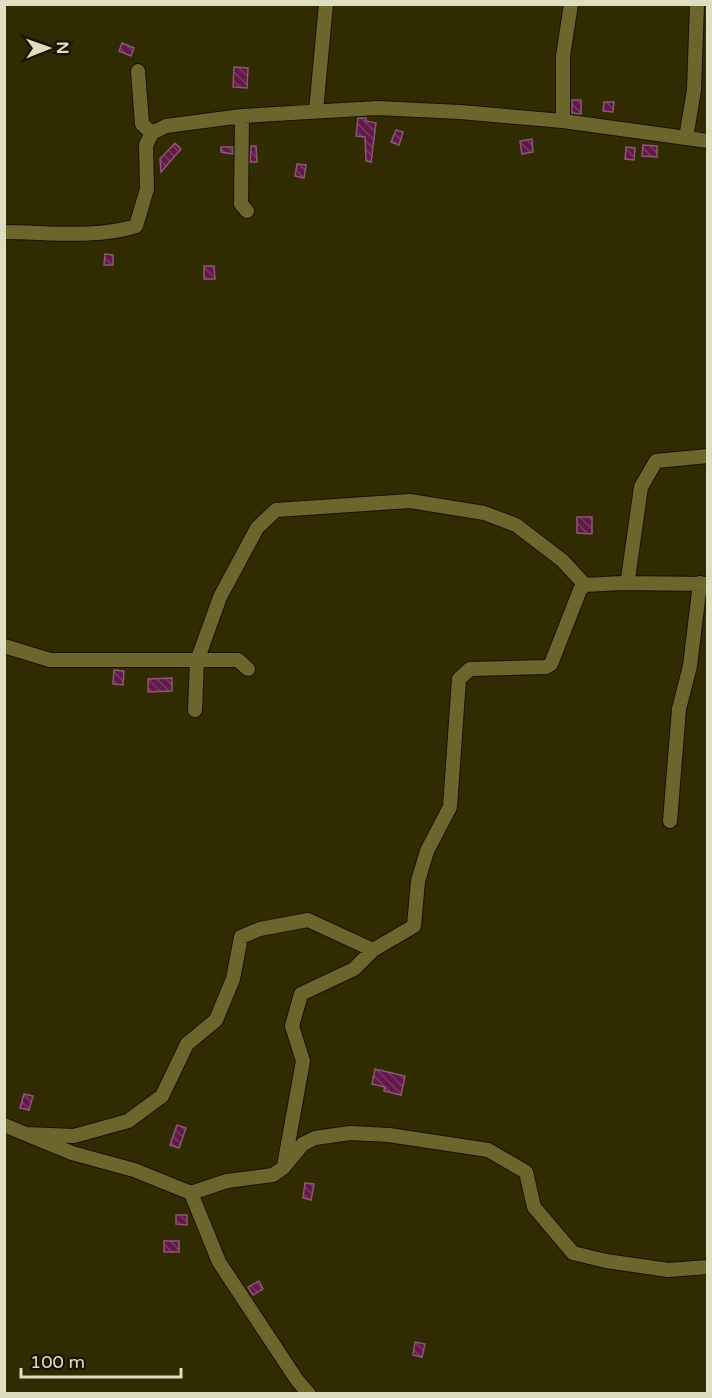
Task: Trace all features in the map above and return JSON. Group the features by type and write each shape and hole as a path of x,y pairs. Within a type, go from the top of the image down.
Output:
{"street":[{"path":"316,111 326,4"},
{"path":"563,121 563,56 571,4"},
{"path":"686,138 694,90 697,4"},
{"path":"138,71 142,124 152,133"},
{"path":"4,232 91,232 123,230 136,226 147,189 146,145 152,133 166,126 242,117 377,108 563,121 708,141"},
{"path":"242,117 240,204 247,211"},
{"path":"622,583 628,579 641,487 656,461 708,456"},
{"path":"195,710 197,661 220,597 257,528 276,510 410,501 484,513 516,525 562,561 585,585"},
{"path":"283,1168 303,1061 292,1026 301,994 354,969 373,950 414,926 418,881 427,851 450,807 459,679 470,669 546,667 551,664 580,590 585,585 704,584 680,709 670,821"},
{"path":"4,646 50,660 238,660 248,669"},
{"path":"26,1134 74,1136 128,1120 162,1096 187,1044 216,1020 233,979 241,937 260,929 308,920 373,950"},
{"path":"4,1125 72,1153 134,1170 191,1192 226,1181 273,1175 283,1168 303,1144 315,1138 350,1133 389,1135 488,1150 526,1172 534,1207 573,1253 606,1262 668,1270 708,1267"},
{"path":"191,1192 219,1262 297,1380 309,1394"}],"building":[{"path":"122,43 134,48 131,56 119,51"},
{"path":"234,67 248,68 247,88 233,87"},
{"path":"572,100 581,100 581,114 572,113"},
{"path":"604,102 614,102 613,112 603,111"},
{"path":"358,118 366,118 366,121 376,123 371,162 366,161 365,137 356,136"},
{"path":"396,130 403,132 399,145 391,142"},
{"path":"532,139 533,152 522,154 520,141"},
{"path":"175,143 181,149 161,172 160,159"},
{"path":"643,145 657,146 657,157 642,156"},
{"path":"251,146 256,146 257,162 250,162"},
{"path":"221,147 233,147 233,154 221,152"},
{"path":"626,147 635,148 634,160 625,159"},
{"path":"297,164 306,165 304,178 295,176"},
{"path":"105,254 113,255 113,265 104,265"},
{"path":"204,266 214,266 215,279 204,279"},
{"path":"577,517 592,517 592,534 577,533"},
{"path":"114,670 124,671 123,685 113,684"},
{"path":"172,678 172,691 148,692 148,679"},
{"path":"375,1069 405,1076 401,1095 384,1091 385,1087 372,1084"},
{"path":"24,1094 33,1096 29,1110 20,1108"},
{"path":"177,1125 186,1128 179,1148 170,1145"},
{"path":"305,1183 314,1184 311,1200 303,1198"},
{"path":"176,1215 187,1215 187,1225 176,1224"},
{"path":"164,1241 179,1241 179,1252 164,1252"},
{"path":"259,1281 263,1289 253,1295 248,1287"},
{"path":"415,1342 425,1344 422,1357 413,1355"}]}
